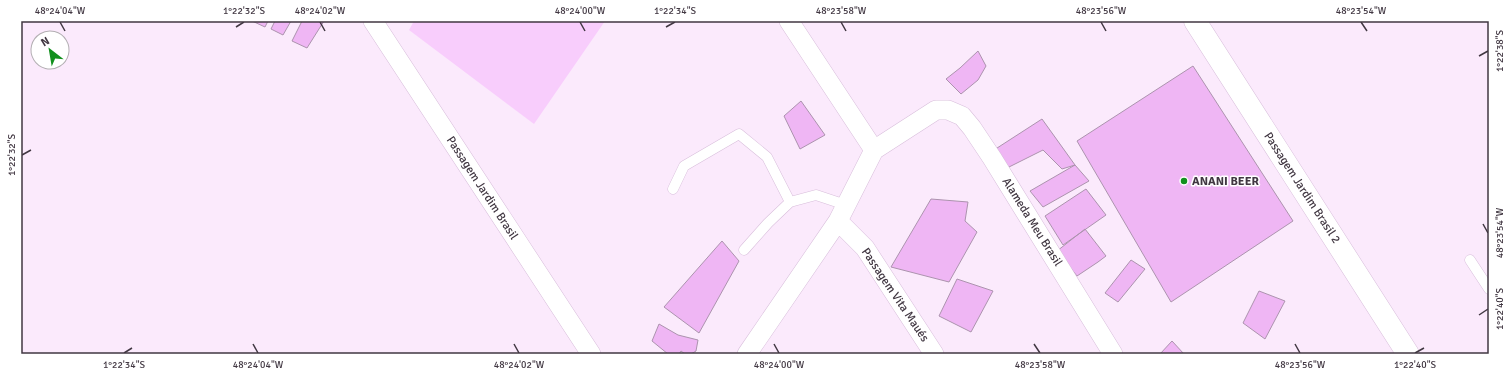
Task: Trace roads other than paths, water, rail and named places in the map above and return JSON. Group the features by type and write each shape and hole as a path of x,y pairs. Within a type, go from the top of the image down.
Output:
{"street":[{"name":"Passagem Jardim Brasil","path":"373,21 591,354"},
{"path":"747,354 842,213 874,150 789,21"},
{"name":"Passagem Jardim Brasil 2","path":"1195,21 1408,354"},
{"name":"Alameda Meu Brasil","path":"874,150 936,110 948,110 962,116 992,158 1113,354"},
{"name":"Passagem Vita Maués","path":"842,213 934,354"}],"lane":[{"path":"673,189 684,166 739,134 767,157 790,202"},
{"path":"744,250 768,222 790,202 816,195 842,213"},
{"path":"1470,260 1489,289"}],"place":[{"name":"ANANI BEER","path":"1184,181"}]}
